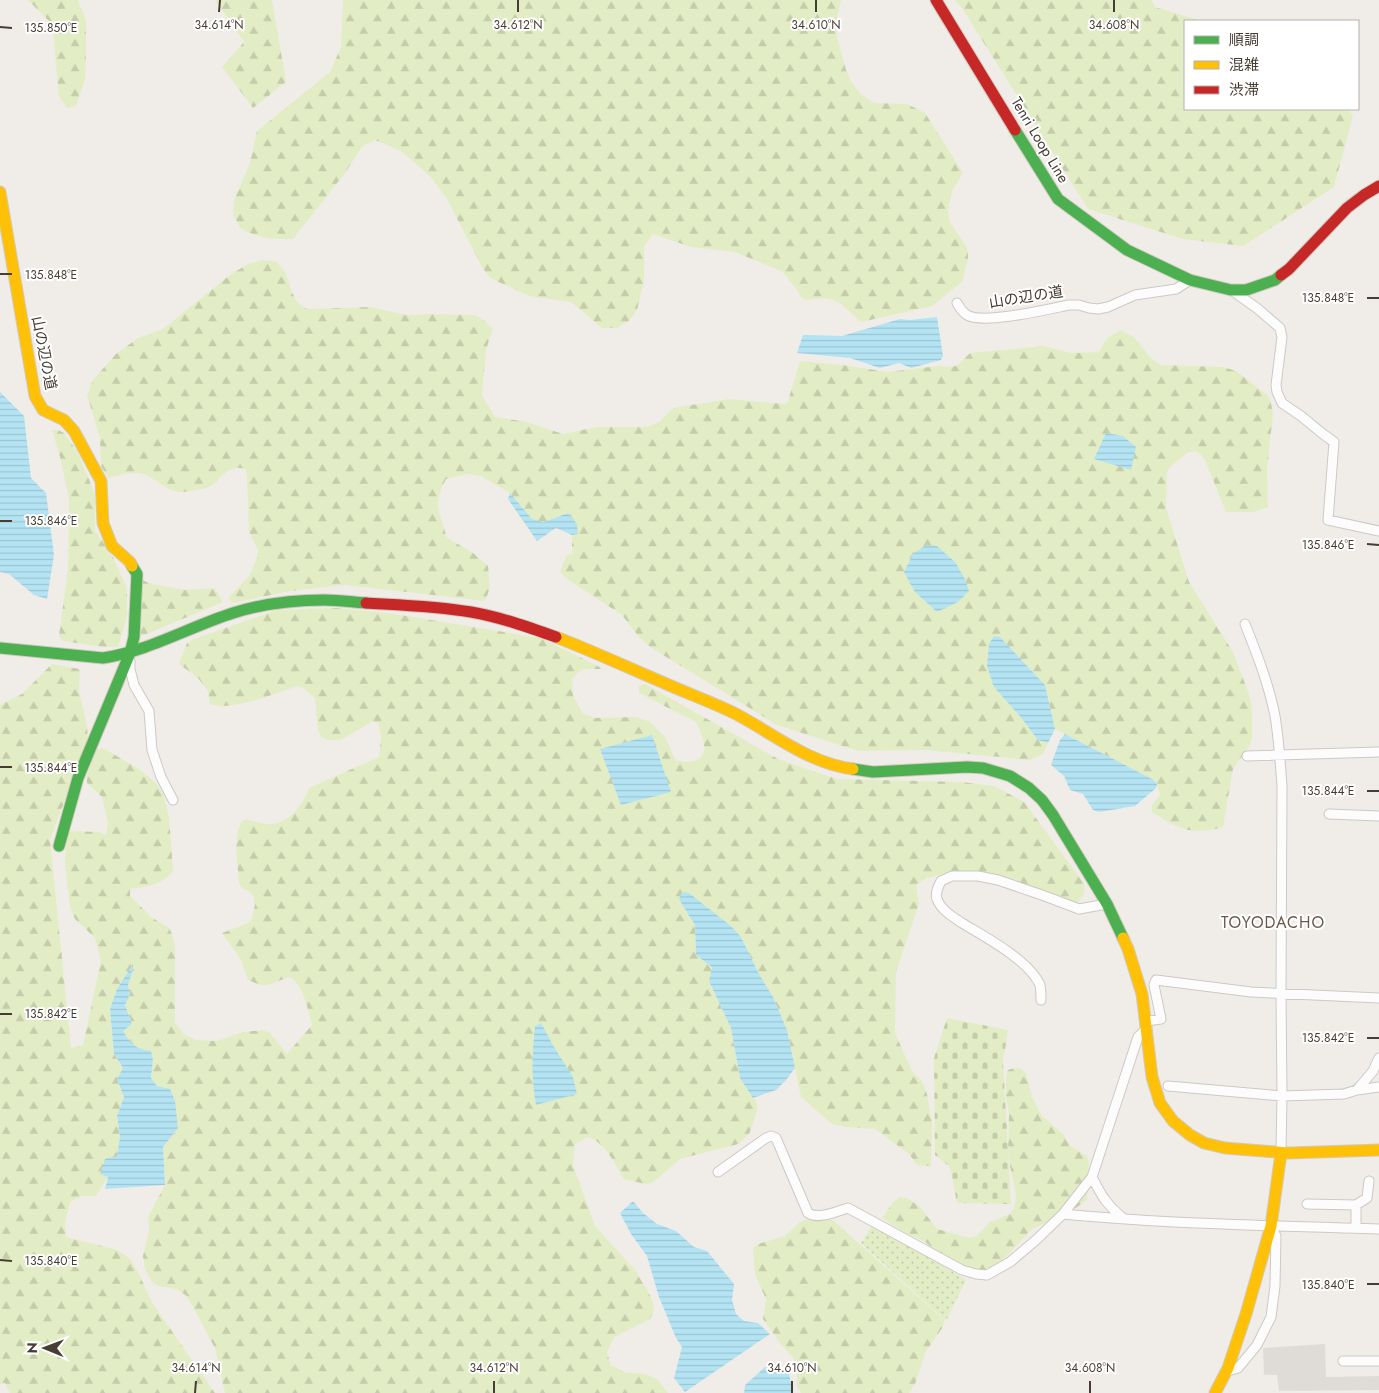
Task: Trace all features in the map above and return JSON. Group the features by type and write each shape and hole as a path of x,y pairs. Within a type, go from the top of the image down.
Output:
{"street":[{"name":"Tenri Loop Line","path":"936,0 1058,199 1127,250 1190,280 1230,290 1246,290 1274,280 1289,269 1347,208 1379,186"},
{"name":"山の辺の道","path":"0,192 35,396 43,410 64,420 74,431 101,481 103,524 112,546 130,562 136,574 134,637 130,653"},
{"name":"山の辺の道","path":"957,303 967,316 990,319 1070,305 1098,309 1108,307 1135,295 1176,289 1190,280"},
{"path":"1230,290 1258,308 1280,328 1282,337 1276,384 1277,392 1282,402 1334,442 1328,520 1379,531"},
{"path":"0,648 103,658 119,656 221,617 246,609 278,603 324,600 471,612 506,620 574,644 719,707 766,731 792,748 820,761 842,768 873,772 967,766 983,768 1010,776 1029,788 1042,800 1107,904 1128,949 1142,994 1152,1077 1160,1103 1173,1121 1190,1135 1204,1142 1225,1148 1285,1153 1379,1150"},
{"path":"1215,1393 1225,1372 1246,1314 1271,1226 1285,1153 1282,1096 1282,785 1280,755 1274,714 1260,662 1245,624"},
{"path":"130,653 130,669 134,685 149,711 152,750 161,777 172,800"},
{"path":"59,846 78,778 130,653"},
{"path":"1247,756 1379,752"},
{"path":"1329,814 1379,816"},
{"path":"1041,1000 1041,987 1033,974 1021,961 952,916 941,906 936,890 941,881 952,876 978,876 998,880 1079,909 1107,904"},
{"path":"718,1172 771,1136 776,1138 808,1213 818,1216 848,1208 962,1270 987,1275 1010,1262 1064,1214 1092,1177 1138,1037 1147,1024 1161,1019 1154,985 1156,980 1251,992 1379,998"},
{"path":"1357,1090 1372,1071 1379,1058"},
{"path":"1168,1086 1282,1096 1344,1094 1379,1087"},
{"path":"1092,1177 1111,1209 1125,1220"},
{"path":"1307,1204 1356,1205 1367,1198 1369,1181"},
{"path":"1356,1205 1356,1228"},
{"path":"1064,1214 1125,1220 1379,1229"},
{"path":"1225,1372 1238,1368 1257,1345 1271,1317 1275,1286 1276,1236 1271,1226"},
{"path":"1343,1361 1379,1361"}],"green space":[{"path":"28,0 78,0 86,21 86,58 85,79 76,106 67,108 59,96 51,23"},
{"path":"215,0 272,0 286,82 253,108 222,67 244,42"},
{"path":"343,0 841,0 836,33 846,70 852,83 861,94 874,103 907,104 925,113 963,173 952,191 948,212 950,222 968,252 962,282 932,306 861,322 842,305 831,299 805,300 783,272 735,252 691,247 653,234 644,246 644,281 637,310 629,321 617,328 602,328 571,302 529,296 490,278 482,267 447,199 431,177 401,151 375,140 362,147 345,173 293,239 266,238 247,232 240,228 233,214 234,200 250,163 257,131 330,72 341,47"},
{"path":"955,0 1152,0 1155,7 1199,20 1184,20 1184,110 1349,110 1353,116 1334,187 1243,246 1183,239 1088,209 962,8"},
{"path":"261,260 276,261 286,274 299,304 308,309 371,307 406,315 475,315 482,319 493,328 486,350 482,395 495,417 527,422 563,434 597,427 646,427 659,422 673,408 729,399 785,404 788,401 800,361 887,372 939,366 952,367 958,365 970,353 1044,346 1071,353 1099,352 1107,338 1121,330 1134,337 1150,357 1160,365 1223,367 1236,371 1270,399 1273,413 1267,471 1268,507 1254,512 1226,512 1205,460 1196,451 1188,452 1171,466 1167,472 1166,508 1189,582 1233,652 1249,694 1252,708 1252,737 1250,745 1233,769 1223,827 1194,831 1178,827 1152,812 1152,805 1160,795 1156,782 1055,729 1045,685 1000,637 994,636 1019,715 1038,740 1048,743 1043,754 1030,760 925,750 858,751 777,725 650,647 639,637 622,615 564,577 560,571 566,556 572,554 572,535 578,534 532,519 510,493 481,476 467,474 446,479 438,502 447,538 472,552 488,566 490,588 485,601 345,585 290,591 233,603 228,598 249,576 257,558 258,550 249,532 247,475 245,469 233,469 209,487 184,492 177,492 167,488 148,476 139,473 108,478 101,466 100,438 87,395 93,380 116,354 138,338 163,329 230,275 248,264"},
{"path":"52,430 64,433 77,451 95,494 95,531 112,555 127,588 127,616 118,647 104,647 63,641 59,636 68,568 69,499"},
{"path":"140,579 152,584 185,590 215,588 223,602 142,636 137,634"},
{"path":"337,608 395,614 540,638 604,669 582,669 572,679 573,695 582,713 595,718 637,717 650,722 665,737 676,761 689,762 701,757 704,742 696,722 639,693 639,686 645,684 778,759 837,779 962,782 994,786 1024,802 1083,882 1085,889 1083,896 1078,902 1071,904 1034,889 948,873 927,878 916,885 919,904 896,972 895,1033 912,1071 922,1081 927,1094 932,1122 931,1166 917,1165 909,1154 875,1129 832,1124 801,1097 787,1030 773,997 759,974 741,937 682,892 680,899 695,925 696,955 712,967 709,981 731,1028 740,1078 757,1103 752,1127 749,1134 738,1144 680,1159 652,1183 645,1184 624,1179 605,1149 588,1137 575,1144 573,1165 595,1226 635,1270 649,1293 654,1306 650,1319 613,1339 607,1353 611,1365 624,1372 645,1374 657,1379 668,1393 225,1393 215,1348 187,1296 176,1289 158,1286 152,1282 145,1269 143,1256 149,1230 148,1217 165,1185 163,1147 178,1128 151,1078 153,1060 129,1042 123,1031 132,1024 125,1005 130,994 128,985 133,969 110,1009 114,1054 123,1068 117,1079 124,1097 117,1116 120,1137 117,1157 96,1196 82,1196 70,1202 65,1223 66,1237 117,1250 129,1258 137,1270 153,1304 215,1393 10,1393 5,1383 0,1384 0,705 22,694 52,664 80,669 79,691 87,725 88,740 50,839 71,1048 83,1045 101,961 95,938 75,919 70,907 65,864 67,835 71,831 99,832 106,835 108,823 102,797 87,783 87,776 95,750 103,748 139,769 156,783 164,795 169,818 173,870 160,882 130,889 130,896 151,917 169,928 172,934 175,948 175,1023 184,1034 196,1040 217,1041 243,1032 263,1030 270,1033 287,1054 312,1025 307,1005 298,985 289,977 268,985 260,985 248,980 241,960 222,933 248,923 252,918 255,904 254,897 249,891 243,889 239,883 236,849 238,829 246,819 266,824 281,822 293,814 303,802 309,788 379,757 381,737 379,724 373,721 341,740 327,740 321,737 318,731 315,698 304,689 298,686 254,701 230,706 219,706 210,704 208,691 198,678 179,664 187,643 194,639 277,610"},
{"path":"947,1018 1008,1030 1003,1062 1011,1204 957,1203 950,1167 935,1155 934,1058"},
{"path":"1021,1068 1026,1074 1032,1096 1041,1115 1063,1134 1070,1146 1087,1156 1089,1163 1087,1200 1066,1215 1032,1229 991,1272 976,1274 946,1259 924,1241 905,1233 882,1218 894,1201 900,1197 907,1198 919,1206 937,1229 970,1238 977,1236 990,1222 1010,1214 1014,1208 1016,1195 1008,1156 1009,1113 1006,1098 1006,1077 1008,1070"},
{"path":"812,1218 833,1220 944,1320 943,1327 926,1351 915,1384 909,1393 801,1393 797,1387 797,1372 794,1359 763,1319 766,1299 755,1274 753,1248 758,1244 785,1236 800,1222"},
{"path":"873,1224 966,1280 946,1321 861,1243"}],"shaded area":[{"path":"1325,1344 1326,1377 1379,1376 1379,1390 1279,1391 1277,1375 1264,1375 1263,1348"}],"water":[{"path":"937,317 943,356 941,360 911,368 899,363 880,368 850,358 797,353 803,335 842,336 900,319 910,320"},
{"path":"0,392 24,416 31,478 46,493 54,555 47,599 34,595 9,574 0,572"},
{"path":"1106,433 1123,436 1136,447 1131,470 1094,459"},
{"path":"510,493 532,519 544,522 568,513 577,524 578,534 572,535 556,528 537,541 508,499"},
{"path":"926,545 937,546 955,562 965,579 969,591 958,602 937,612 915,592 904,572 913,554"},
{"path":"994,636 1000,637 1045,685 1055,729 1048,743 1038,740 994,687 987,666 989,644"},
{"path":"1065,734 1152,779 1156,782 1156,788 1135,806 1099,812 1093,810 1083,794 1070,790 1064,776 1051,765 1060,740"},
{"path":"652,735 671,792 621,805 600,749"},
{"path":"682,892 689,893 732,927 741,937 759,974 773,997 787,1030 795,1068 776,1090 753,1098 740,1078 731,1028 709,981 712,967 696,955 695,925 679,899"},
{"path":"133,964 128,985 130,994 125,1005 132,1024 123,1031 134,1045 151,1051 153,1060 151,1078 157,1086 170,1089 175,1101 178,1128 163,1147 165,1185 105,1189 108,1177 100,1174 105,1159 117,1156 120,1137 117,1116 124,1097 117,1079 123,1068 114,1054 110,1009 117,989"},
{"path":"541,1023 573,1077 577,1094 536,1105 533,1046 535,1026"},
{"path":"633,1201 643,1213 657,1224 676,1231 694,1247 707,1251 734,1284 732,1300 736,1314 744,1321 758,1323 770,1334 685,1392 674,1378 682,1347 676,1338 659,1297 647,1256 631,1234 620,1213"},
{"path":"765,1367 789,1373 793,1393 744,1393 745,1385"}],"waterway":[{"path":"1340,1090 1350,1088 1358,1083"}],"traffic: fast":[{"path":"1015,130 1058,199 1127,250 1190,280 1231,290 1246,290 1275,280 1281,275"},
{"path":"59,846 78,778 130,653 134,637 137,574 132,566"},
{"path":"0,648 103,658 137,650 233,613 255,607 313,600 366,603"},
{"path":"853,769 873,772 967,767 983,768 1010,776 1029,788 1042,800 1053,815 1107,904 1123,938"}],"traffic: slow":[{"path":"0,192 35,396 43,410 64,420 74,431 101,481 103,523 112,546 132,566"},
{"path":"556,637 736,714 792,747 821,761 853,769"},
{"path":"1123,938 1142,994 1152,1077 1160,1103 1173,1121 1190,1135 1204,1143 1225,1148 1289,1153 1379,1150"},
{"path":"1215,1393 1228,1368 1246,1314 1271,1226 1281,1153"}],"traffic: jam":[{"path":"936,0 1015,130"},
{"path":"1281,275 1347,208 1379,186"},
{"path":"366,603 432,607 471,612 503,619 556,637"}],"district":[{"name":"TOYODACHO","path":"1273,922"}]}
